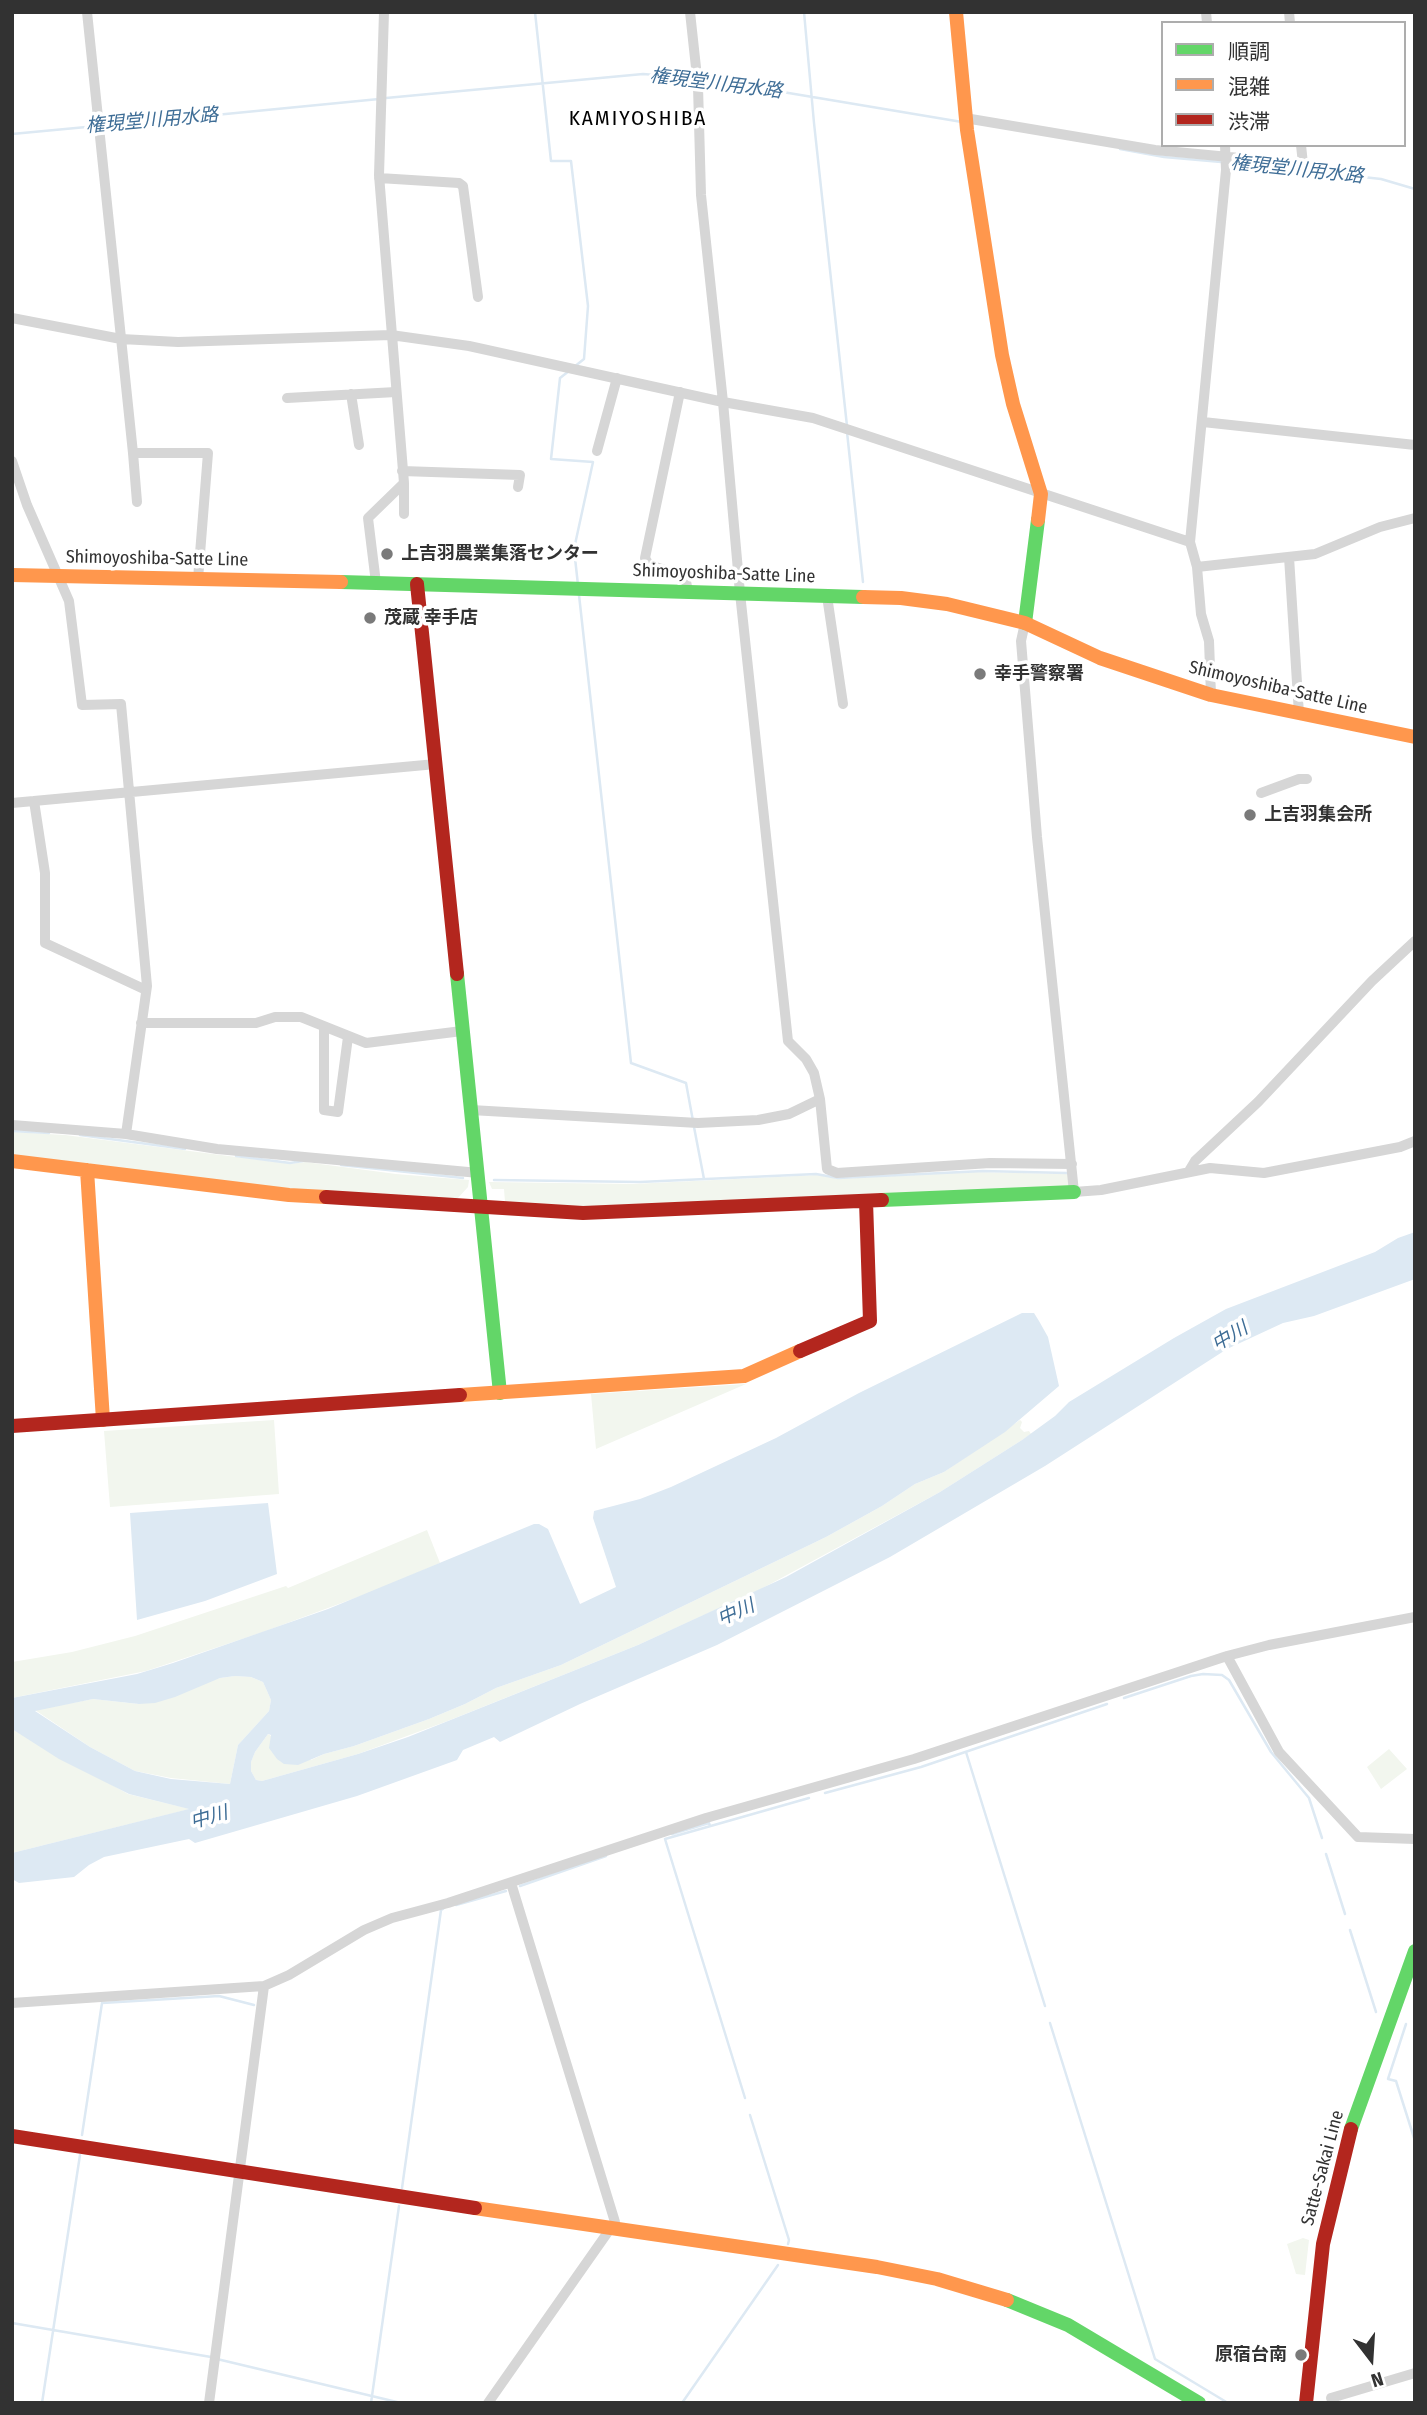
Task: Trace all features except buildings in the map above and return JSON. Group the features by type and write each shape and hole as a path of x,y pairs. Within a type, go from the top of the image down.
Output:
{"street":[{"path":"87,12 137,502"},
{"path":"384,12 379,178 404,483 404,514"},
{"path":"690,12 698,86 701,195 788,1041 806,1059 814,1073 820,1098 827,1169 837,1173 990,1163 1072,1164"},
{"path":"956,12 965,118 1007,378 1041,494 1033,572 1021,641 1037,837 1074,1192"},
{"path":"965,118 1154,150 1303,164 1301,147"},
{"path":"1211,695 1209,640 1201,614 1197,567 1190,542 1203,422 1225,147"},
{"path":"379,178 459,183 463,186 478,297"},
{"path":"12,318 121,339 178,342 391,335 469,346 723,402 813,418 1190,542"},
{"path":"597,451 617,378"},
{"path":"287,398 396,392"},
{"path":"680,392 645,558 649,565 685,576 688,592"},
{"path":"351,394 359,445"},
{"path":"1203,422 1415,445"},
{"path":"133,453 208,453 198,579"},
{"path":"12,461 27,505 69,601 82,705 121,704 131,792 146,990 126,1134"},
{"path":"402,471 520,475 518,487"},
{"path":"376,583 368,518 404,483"},
{"path":"1197,567 1315,554 1380,527 1415,517"},
{"path":"1289,557 1299,714"},
{"name":"Shimoyoshiba-Satte Line","path":"12,575 901,598 1025,622 1100,658 1211,695 1415,737"},
{"path":"417,584 500,1393"},
{"path":"827,596 843,704"},
{"path":"12,803 436,764"},
{"path":"1261,793 1299,779 1307,779"},
{"path":"34,801 45,873 45,943 146,990"},
{"path":"1189,1171 1195,1161 1258,1102 1364,990 1415,941"},
{"path":"141,1023 256,1023 275,1017 301,1017 366,1044 463,1031"},
{"path":"324,1028 324,1110 338,1112 348,1037"},
{"path":"471,1110 698,1123 758,1120 789,1114 820,1098"},
{"path":"12,1125 126,1134 217,1149 479,1173"},
{"path":"12,1161 289,1195 583,1213 1101,1190 1210,1168 1264,1173 1400,1147 1415,1141"},
{"path":"86,1170 103,1420"},
{"path":"12,1426 744,1377 870,1321 866,1201"},
{"path":"12,2003 264,1986 289,1975 364,1930 392,1918 511,1883 706,1818 914,1759 1227,1656 1269,1645 1415,1617"},
{"path":"1227,1656 1279,1752 1358,1837 1415,1839"},
{"path":"488,2403 615,2222 511,1883"},
{"name":"Satte-Sakai Line","path":"1306,2403 1323,2244 1330,2208 1349,2134 1415,1951"},
{"path":"208,2403 264,1986"},
{"path":"12,2136 612,2229 877,2267 960,2284 1017,2303 1068,2325 1199,2403"},
{"path":"1333,2403 1331,2398 1415,2373"}],"shaded area":[{"path":"12,1132 65,1135 291,1164 305,1162 469,1180 468,1187 457,1199 297,1190 12,1155"},
{"path":"973,1172 1069,1174 1070,1183 1066,1188 580,1207 505,1202 504,1189 492,1189 489,1182 633,1184 817,1175 838,1179"},
{"path":"746,1384 596,1449 591,1394"},
{"path":"274,1420 279,1494 110,1507 104,1431"},
{"path":"1020,1420 1020,1428 1031,1434 1022,1440 940,1492 761,1589 638,1645 358,1754 262,1781 256,1780 251,1771 255,1752 268,1734 311,1760 429,1719 496,1688 561,1665 826,1537 915,1484 944,1472"},
{"path":"427,1530 440,1563 374,1591 146,1671 12,1698 12,1662 72,1652 135,1636 286,1586 288,1588"},
{"path":"251,1677 263,1682 271,1700 269,1711 238,1745 230,1784 135,1771 90,1747 35,1710 93,1699 139,1704 220,1678"},
{"path":"12,1729 128,1794 190,1809 12,1853"},
{"path":"1389,1749 1407,1769 1381,1789 1367,1767"},
{"path":"1303,2238 1309,2240 1305,2275 1296,2274 1287,2244"}],"water":[{"name":"中川","path":"1415,1232 1415,1279 1314,1316 1283,1323 1227,1349 1045,1466 890,1557 717,1645 500,1742 494,1737 463,1750 457,1760 357,1796 195,1843 189,1839 104,1857 74,1877 19,1883 12,1879 12,1853 189,1809 129,1794 59,1759 12,1729 12,1698 137,1674 173,1663 328,1609 534,1524 548,1529 580,1604 616,1587 593,1518 594,1511 640,1499 671,1487 776,1438 859,1393 1022,1313 1034,1313 1048,1337 1059,1386 1005,1432 944,1472 915,1484 826,1537 561,1665 496,1688 429,1719 298,1765 284,1764 277,1759 269,1748 271,1735 268,1734 255,1752 251,1771 256,1780 262,1781 358,1754 408,1737 638,1645 786,1577 940,1492 1022,1440 1069,1402 1226,1309 1375,1252 1398,1238","holes":["251,1677 263,1682 271,1700 269,1711 238,1745 230,1784 171,1779 135,1771 90,1747 35,1711 93,1699 155,1703 220,1678"]},
{"path":"268,1503 277,1574 205,1601 137,1620 130,1513"}],"waterway":[{"path":"535,12 551,161 571,161 588,306 584,359 574,367"},
{"path":"804,12 847,426"},
{"name":"権現堂川用水路","path":"386,98 643,74 693,78"},
{"name":"権現堂川用水路","path":"699,78 962,122"},
{"name":"権現堂川用水路","path":"103,126 379,99"},
{"name":"権現堂川用水路","path":"12,134 97,126"},
{"name":"権現堂川用水路","path":"1120,149 1164,157 1221,162"},
{"name":"権現堂川用水路","path":"1228,162 1381,179 1415,189"},
{"path":"569,371 560,378 551,459 593,462 574,549 578,585"},
{"path":"847,432 863,582"},
{"path":"579,595 631,1063 686,1083 693,1121"},
{"path":"694,1127 704,1179"},
{"path":"12,1131 49,1133"},
{"path":"80,1135 185,1149"},
{"path":"236,1156 290,1163 303,1161"},
{"path":"341,1165 463,1178"},
{"path":"494,1180 640,1182 816,1174 838,1178 983,1171 1067,1173"},
{"path":"1124,1698 1191,1676 1222,1675 1229,1680 1271,1752 1309,1798 1322,1838"},
{"path":"825,1793 921,1767 1107,1704"},
{"path":"966,1752 1045,2006"},
{"path":"745,2098 665,1839 809,1798"},
{"path":"672,1834 709,1823 710,1826"},
{"path":"1326,1854 1345,1914"},
{"path":"520,1886 606,1856"},
{"path":"456,1905 506,1891"},
{"path":"402,2188 443,1909"},
{"path":"1350,1930 1376,2012"},
{"path":"82,2135 102,2003 219,1996 254,2005"},
{"path":"1050,2023 1155,2359 1228,2403"},
{"path":"1406,2024 1388,2079 1396,2081 1415,2141"},
{"path":"750,2115 788,2244"},
{"path":"42,2403 80,2155"},
{"path":"371,2403 399,2206"},
{"path":"682,2403 778,2265"},
{"path":"12,2323 211,2357"},
{"path":"217,2359 401,2403"}],"traffic: fast":[{"path":"1025,623 1038,520"},
{"path":"341,582 863,597"},
{"path":"457,974 500,1393"},
{"path":"882,1200 1074,1192"},
{"path":"1351,2129 1415,1951"},
{"path":"1007,2300 1068,2325 1199,2403"}],"traffic: slow":[{"path":"956,12 967,130 1002,355 1013,404 1041,494 1038,520"},
{"path":"12,575 341,582"},
{"path":"863,597 901,598 947,604 1025,623 1100,658 1211,695 1415,737"},
{"path":"12,1161 289,1195 326,1197"},
{"path":"87,1170 103,1420"},
{"path":"460,1395 744,1376 800,1351"},
{"path":"475,2208 877,2267 937,2279 1007,2300"}],"traffic: jam":[{"path":"417,584 457,974"},
{"path":"326,1197 583,1213 882,1200"},
{"path":"800,1351 870,1321 866,1201"},
{"path":"12,1426 460,1395"},
{"path":"1306,2403 1323,2244 1351,2129"},
{"path":"12,2136 475,2208"}],"place":[{"name":"上吉羽農業集落センター","path":"387,554"},
{"name":"茂蔵 幸手店","path":"370,618"},
{"name":"幸手警察署","path":"980,674"},
{"name":"上吉羽集会所","path":"1250,815"},
{"name":"原宿台南","path":"1301,2355"}],"district":[{"name":"KAMIYOSHIBA","path":"638,119"}]}
